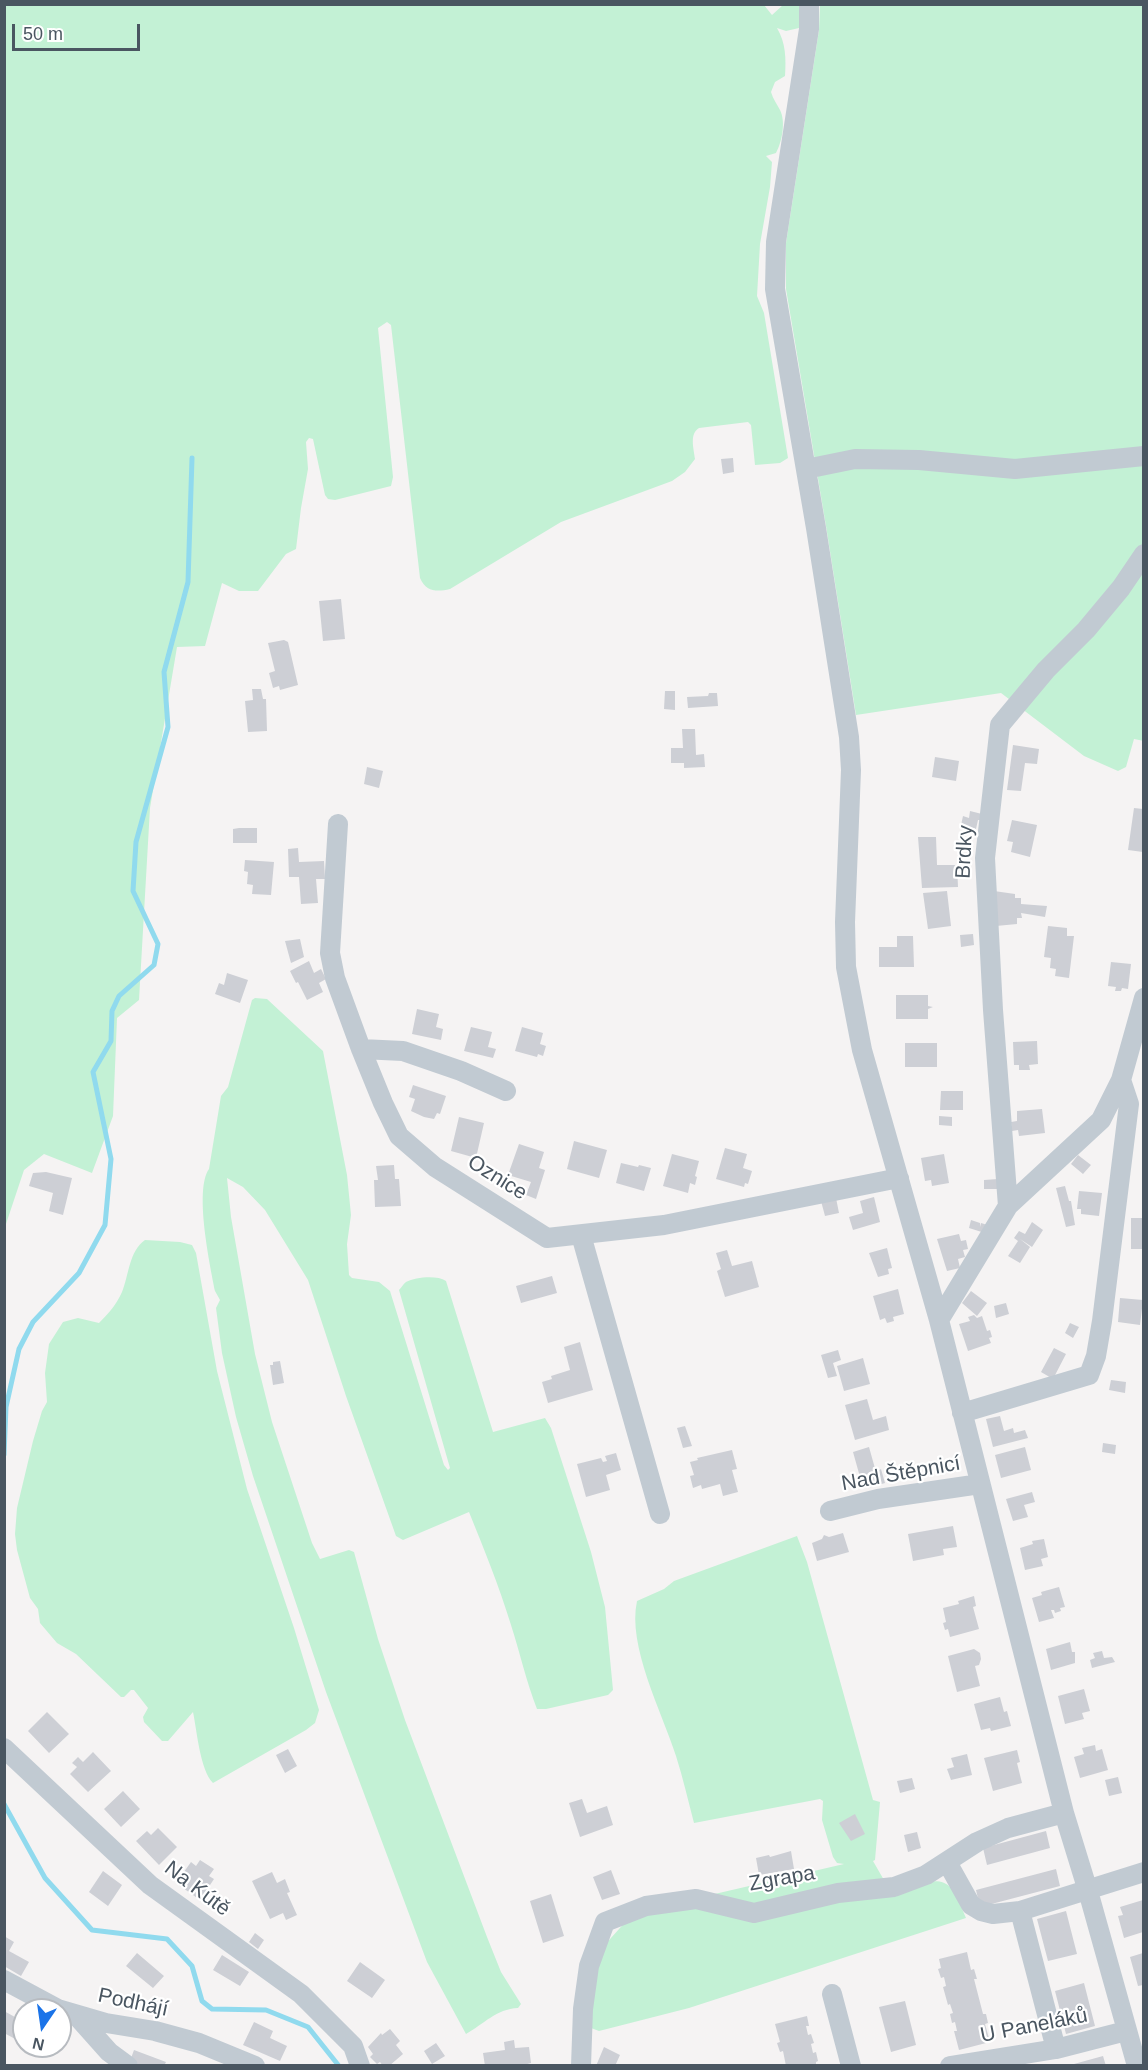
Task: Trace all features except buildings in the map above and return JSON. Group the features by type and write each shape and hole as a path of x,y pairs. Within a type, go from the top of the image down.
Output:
{"street":[{"path":"809,4 809,29 776,242 775,290 849,737 851,770 845,922 846,967 862,1050 939,1320 1064,1813 1137,2066"},
{"path":"806,469 855,459 919,460 1015,469 1143,456"},
{"name":"Brdky","path":"1008,1206 993,1010 986,858 1000,725 1046,670 1086,630 1121,588 1143,554"},
{"name":"Oznice","path":"338,824 330,953 335,978 361,1049 399,1136 435,1167 547,1238 664,1225 899,1178"},
{"path":"939,1320 1008,1206 1101,1120 1121,1080 1143,998"},
{"path":"361,1049 403,1051 461,1071 506,1091"},
{"path":"962,1413 1089,1375 1096,1356 1129,1104 1121,1080"},
{"path":"581,1235 660,1514"},
{"name":"Nad Štěpnicí","path":"830,1511 878,1499 980,1484"},
{"name":"Na Kútě","path":"4,1748 150,1885 301,1994 353,2046 360,2066"},
{"name":"Zgrapa","path":"581,2066 583,2009 589,1966 605,1922 646,1906 696,1899 754,1913 838,1893 894,1887 926,1875 977,1842 1008,1828 1064,1813"},
{"path":"947,1862 971,1905 993,1914 1020,1911 1143,1872"},
{"path":"1020,1911 1056,2049"},
{"name":"Podhájí","path":"4,1980 58,2009 106,2023 155,2031 199,2043 255,2066"},
{"path":"832,1994 850,2066"},
{"path":"76,2015 109,2052 128,2066"},
{"name":"U Paneláků","path":"950,2066 1008,2060 1126,2031"}],"green space":[{"path":"5,5 764,5 772,15 783,5 799,5 799,28 786,31 777,28 785,51 785,76 775,82 771,92 782,115 783,126 776,153 766,156 772,162 760,244 757,296 764,313 788,458 780,463 755,465 751,425 748,422 699,428 693,438 695,459 685,472 672,481 561,522 450,589 432,590 422,583 420,578 391,325 387,322 378,328 393,477 391,486 335,500 328,499 325,495 313,439 309,438 306,442 308,469 296,549 286,554 258,591 239,591 222,583 205,646 177,647 150,808 139,1000 117,1018 113,1116 92,1173 44,1154 24,1170 5,1227"},
{"path":"820,5 1143,5 1144,741 1134,739 1126,767 1118,771 1084,756 1001,693 856,715 786,289 786,243 819,30"},
{"path":"267,999 323,1051 347,1175 351,1215 347,1244 349,1275 352,1278 379,1282 390,1291 444,1465 448,1470 450,1468 399,1290 406,1282 421,1278 432,1277 446,1281 493,1432 545,1418 551,1428 591,1552 605,1607 613,1690 608,1695 537,1709 501,1596 469,1512 403,1540 396,1536 308,1280 265,1210 243,1187 227,1178 231,1217 255,1354 272,1422 312,1543 320,1559 349,1550 354,1552 378,1639 405,1720 501,1972 521,2004 518,2008 497,2014 466,2034 427,1962 326,1692 253,1476 236,1417 222,1353 216,1308 220,1300 215,1291 207,1247 203,1193 221,1096 228,1087 252,1000"},
{"path":"145,1240 192,1245 196,1253 217,1371 247,1489 319,1710 315,1723 306,1730 213,1783 202,1760 193,1712 168,1741 162,1741 144,1722 143,1717 148,1708 134,1690 121,1697 76,1654 57,1643 40,1623 38,1609 30,1598 17,1550 15,1534 17,1508 33,1441 47,1402 45,1373 49,1344 63,1322 78,1318 99,1323 106,1316 122,1292 136,1250"},
{"path":"797,1536 807,1562 873,1800 880,1802 875,1860 873,1861 892,1894 923,1883 938,1881 945,1883 956,1895 966,1918 689,2008 599,2031 591,2028 591,1986 602,1948 628,1919 650,1909 844,1864 837,1863 833,1857 822,1820 823,1801 820,1799 694,1823 676,1756 641,1658 637,1638 635,1619 637,1601 664,1589 674,1581"}],"waterway":[{"path":"4,1455 6,1407 19,1349 33,1322 79,1273 105,1225 111,1159 93,1072 111,1041 112,1011 119,996 154,965 158,944 133,891 136,842 168,727 164,672 188,582 192,458"},
{"path":"4,1804 45,1878 92,1930 167,1939 192,1966 202,2001 212,2009 266,2010 308,2027 339,2066"}]}
